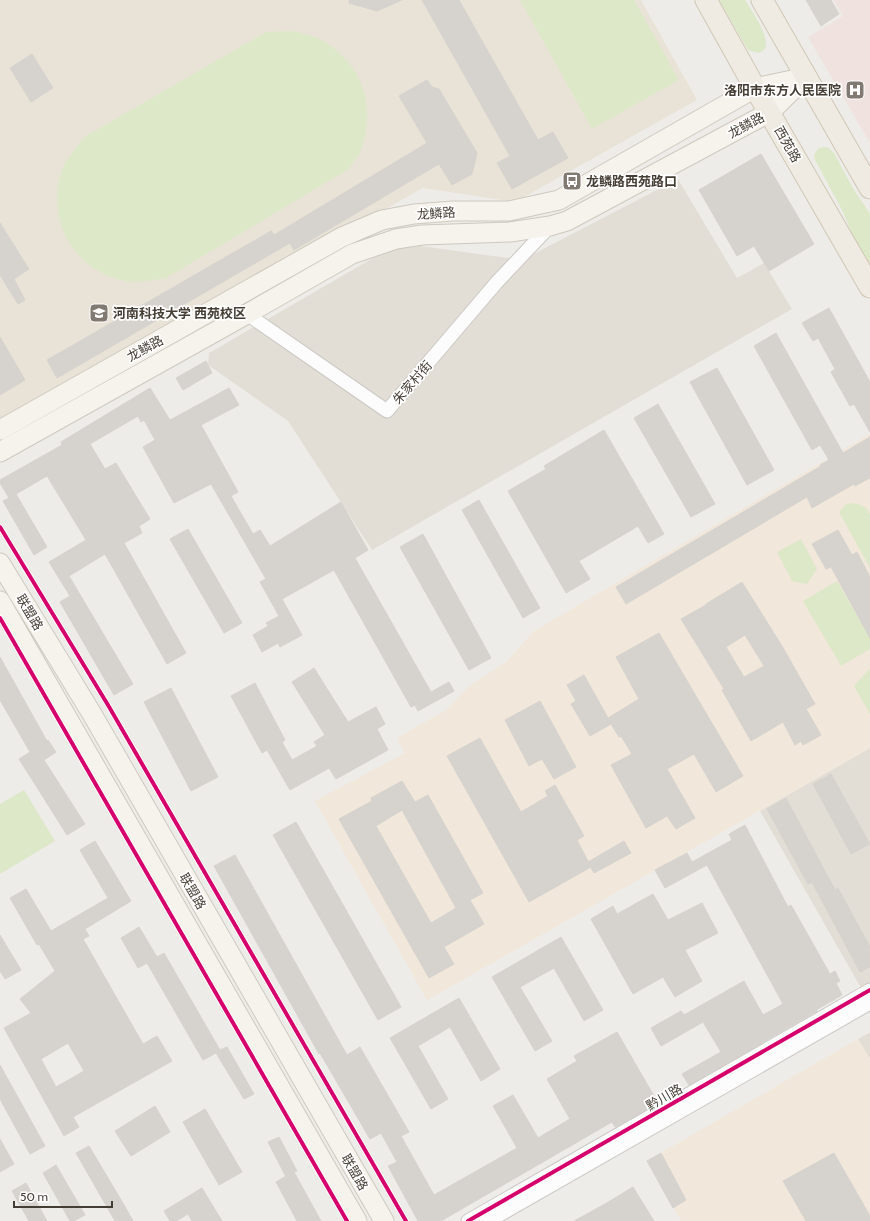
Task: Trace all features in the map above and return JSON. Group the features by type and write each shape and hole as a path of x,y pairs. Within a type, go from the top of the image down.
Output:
{"main road":[{"name":"西苑路","path":"706,0 870,287"},
{"path":"762,0 870,188"},
{"name":"龙鳞路","path":"0,430 342,237 360,229 382,220 414,214 453,211 509,211 559,200 755,88 806,77"},
{"name":"龙鳞路","path":"0,452 248,314 352,254 396,239 422,235 510,232 550,226 567,221 770,112 806,77"},
{"name":"联盟路","path":"0,563 92,714 384,1221"},
{"name":"联盟路","path":"0,601 357,1221"}],"street":[{"name":"朱家村街","path":"248,314 387,411 497,282 550,226"},
{"name":"黔川路","path":"468,1221 870,990"},
{"name":"黔川路","path":"488,1221 870,1003"}],"shaded area":[{"name":"河南科技大学 西苑校区","path":"0,0 641,0 697,100 515,202 423,188 0,424"},
{"name":"洛阳市东方人民医院","path":"833,0 870,0 870,143 808,37 843,16"},
{"path":"678,179 737,278 764,263 792,309 372,550 288,421 208,365 209,353 399,243 522,260"},
{"path":"870,434 870,748 427,1000 315,801 405,753 397,738 446,710 467,688 507,661 534,631"},
{"path":"870,748 870,983 861,988 760,811"},
{"path":"870,1032 870,1059 858,1039"},
{"path":"858,1039 870,1059 870,1221 681,1221 647,1161"}],"green space":[{"path":"520,0 634,0 679,80 592,129"},
{"path":"719,0 745,0 762,29 766,44 764,50 758,53 748,50"},
{"path":"293,31 314,37 332,47 351,65 363,88 367,113 364,139 361,151 349,169 166,278 140,282 124,281 107,275 92,267 79,256 69,243 62,228 58,212 57,195 60,177 64,166 70,155 86,136 266,32"},
{"path":"819,148 829,148 834,153 853,188 870,214 870,268 856,243 843,212 815,160 815,152"},
{"path":"852,503 858,504 867,509 870,514 870,568 839,512 845,505"},
{"path":"801,539 817,569 807,584 792,581 777,552"},
{"path":"837,581 870,638 870,649 841,666 803,601"},
{"path":"870,668 870,714 854,686"},
{"path":"24,790 55,841 0,874 0,804"}],"building":[{"path":"349,0 402,0 377,11 349,3"},
{"path":"422,0 459,0 538,140 553,132 568,158 512,189 497,163 510,156"},
{"path":"806,0 831,0 839,14 821,26"},
{"path":"32,54 53,88 31,102 10,68"},
{"path":"427,80 432,87 439,89 477,153 472,174 452,185 439,164 294,250 290,243 57,378 47,360 271,231 274,235 427,143 399,96"},
{"path":"761,154 814,244 769,271 754,246 737,256 699,190"},
{"path":"0,223 29,269 14,279 25,300 18,304 0,275"},
{"path":"829,308 870,382 870,432 854,404 850,406 831,372 835,369 818,338 813,341 802,323"},
{"path":"776,333 843,453 870,437 870,478 855,486 854,484 812,508 807,497 626,604 616,587 829,460 820,445 812,450 754,346"},
{"path":"0,337 25,380 0,395"},
{"path":"206,361 212,373 183,390 176,378"},
{"path":"717,368 774,470 747,485 690,382"},
{"path":"150,388 170,420 229,388 239,405 201,425 238,492 231,496 253,534 260,530 270,546 341,502 368,550 355,558 431,692 449,682 454,691 418,711 415,705 411,707 334,570 282,599 302,635 280,647 278,643 262,652 253,635 268,626 266,623 279,616 260,582 266,579 211,484 174,503 143,447 155,440 144,420 141,422 138,416 90,444 105,469 116,463 150,519 139,526 142,533 124,543 186,653 167,664 105,554 69,576 133,684 114,695 60,602 70,596 49,562 86,540 47,476 16,494 47,547 34,555 3,501 9,498 0,483 0,480 62,445 61,442"},
{"path":"658,404 715,504 691,517 634,418"},
{"path":"604,430 664,534 648,543 638,526 579,561 590,579 566,593 508,491 546,469 544,466"},
{"path":"479,500 540,608 523,618 462,510"},
{"path":"188,529 242,623 224,633 170,539"},
{"path":"838,530 852,555 857,552 870,577 870,638 831,567 826,569 812,544"},
{"path":"423,534 491,658 469,670 400,547"},
{"path":"742,582 782,646 815,704 806,709 821,735 803,745 801,741 795,745 783,722 751,741 722,690 724,689 681,619","holes":["745,635 764,666 744,677 726,647"]},
{"path":"659,633 743,776 716,792 694,754 667,769 695,818 676,829 667,816 646,828 611,765 632,754 621,736 619,737 611,724 590,736 571,704 576,701 567,685 584,675 608,718 639,699 616,657"},
{"path":"0,657 47,741 48,740 56,752 44,760 85,824 67,835 19,759 30,752 0,700"},
{"path":"314,668 348,722 376,707 385,724 377,729 388,750 336,779 329,768 290,790 267,750 262,753 231,696 255,683 285,740 282,742 292,760 317,746 314,742 325,735 292,682"},
{"path":"171,688 218,777 191,791 144,702"},
{"path":"540,701 576,767 554,779 542,759 529,766 505,720"},
{"path":"480,738 521,812 548,796 545,791 555,785 584,836 577,840 591,867 529,902 447,756"},
{"path":"831,774 870,844 851,854 813,784"},
{"path":"402,781 415,802 428,795 483,893 470,900 484,924 444,947 454,964 429,978 339,819 372,801 371,798","holes":["402,810 456,908 431,923 376,826"]},
{"path":"786,798 835,890 838,888 870,947 870,967 860,972 812,882 808,884 767,809"},
{"path":"296,822 401,1007 378,1020 273,835"},
{"path":"745,825 788,907 791,905 830,974 835,971 840,981 836,983 842,995 689,1085 682,1074 721,1052 703,1022 661,1046 651,1028 681,1011 684,1015 744,981 763,1015 783,1004 707,865 665,888 655,870 687,853 692,862 732,840 729,834"},
{"path":"95,841 131,901 85,929 89,936 83,939 143,1044 157,1036 172,1061 73,1117 79,1127 64,1136 4,1028 31,1013 20,999 55,971 39,944 37,945 10,898 26,889 51,931 108,898 80,850","holes":["68,1043 84,1071 56,1087 41,1059"]},
{"path":"624,841 631,853 594,873 588,862"},
{"path":"235,855 347,1055 360,1047 409,1132 401,1136 434,1195 517,1148 493,1106 513,1095 538,1138 570,1119 547,1079 577,1061 574,1056 617,1032 658,1103 615,1127 612,1122 441,1221 418,1221 388,1166 397,1162 381,1133 370,1139 320,1053 319,1054 214,866"},
{"path":"653,894 668,920 702,903 718,933 685,950 702,981 675,997 663,977 633,994 591,919 613,906 617,914"},
{"path":"139,927 157,957 164,953 220,1050 227,1047 254,1094 244,1099 216,1053 203,1060 147,963 138,968 121,938"},
{"path":"0,935 21,970 5,979 0,971"},
{"path":"561,937 603,1010 584,1021 554,968 520,987 552,1041 535,1051 492,977"},
{"path":"459,998 500,1069 481,1081 450,1027 418,1046 448,1099 431,1109 390,1038"},
{"path":"0,1065 45,1146 30,1154 0,1099"},
{"path":"155,1106 170,1132 131,1156 115,1131"},
{"path":"205,1109 242,1172 219,1185 183,1122"},
{"path":"279,1137 297,1171 294,1172 321,1221 297,1221 276,1182 286,1176 268,1142"},
{"path":"0,1139 14,1164 0,1172"},
{"path":"89,1146 133,1221 115,1221 76,1153"},
{"path":"661,1153 686,1200 673,1208 647,1161"},
{"path":"834,1153 870,1216 870,1221 806,1221 783,1181"},
{"path":"56,1165 85,1215 74,1221 70,1221 43,1173"},
{"path":"26,1183 47,1221 29,1221 12,1191"},
{"path":"633,1187 654,1221 574,1221 605,1204"},
{"path":"202,1188 222,1221 192,1221 188,1214 176,1221 170,1221 164,1211"}],"cycle path":[{"path":"0,527 108,705 406,1221"},
{"path":"0,618 347,1221"},
{"path":"468,1221 870,990"}],"place":[{"name":"洛阳市东方人民医院","path":"855,90"},
{"name":"龙鳞路西苑路口","path":"572,181"},
{"name":"河南科技大学 西苑校区","path":"99,313"}]}
